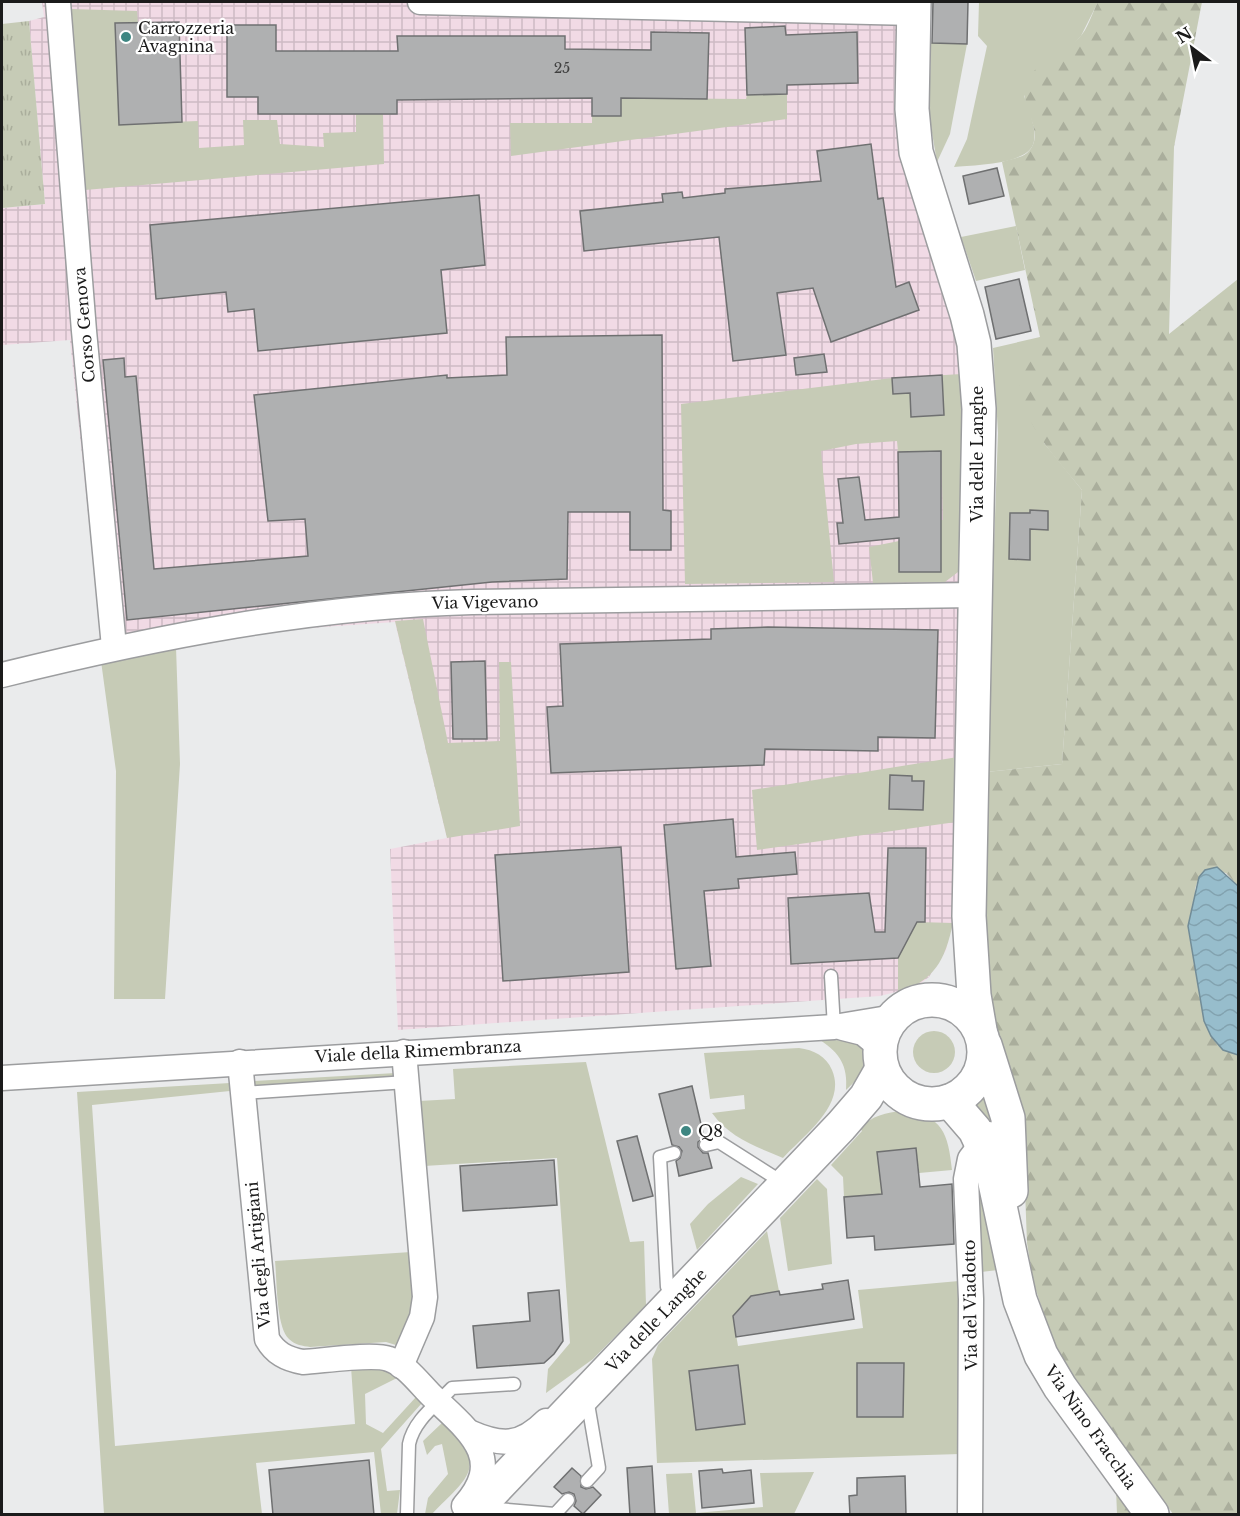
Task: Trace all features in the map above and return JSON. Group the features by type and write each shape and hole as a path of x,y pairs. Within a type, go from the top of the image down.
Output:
{"main road":[{"name":"Via delle Langhe","path":"914,7 912,109 916,152 974,344 979,408 969,916 974,995 984,1062 978,1079 966,1093 950,1101"},
{"name":"Via delle Langhe","path":"934,1000 952,970 969,916"},
{"path":"894,1017 908,1006 934,1000 948,1002 961,1008 972,1018 982,1037"},
{"name":"Via delle Langhe","path":"468,1512 582,1398 841,1126 888,1070 883,1034 894,1017"},
{"name":"Via Nino Fracchia","path":"982,1037 1006,1107 1009,1129 1014,1268"},
{"path":"888,1070 910,1100 930,1105 950,1101"},
{"name":"Via Nino Fracchia","path":"950,1101 982,1142 991,1164 1026,1318 1050,1372 1152,1515"}],"street":[{"name":"Corso Genova","path":"58,2 84,331 114,647"},
{"path":"420,2 914,7"},
{"name":"Via Vigevano","path":"2,675 114,647 233,625 445,602 975,595"},
{"path":"834,1027 894,1017"},
{"path":"834,1027 863,1033 888,1070"},
{"name":"Viale della Rimembranza","path":"2,1078 834,1027"},
{"path":"401,1366 422,1317 425,1296 404,1052"},
{"name":"Via degli Artigiani","path":"240,1062 267,1339 276,1351 291,1360 303,1362 381,1358 401,1366 469,1432 482,1456 482,1475 468,1512"},
{"name":"Via del Viadotto","path":"970,1515 971,1320 966,1179 970,1159 997,1125 1006,1107"},
{"name":"Via degli Artigiani","path":"469,1432 495,1443 517,1440 535,1432 558,1408 582,1398"}],"lane":[{"path":"831,976 834,1027"},
{"path":"243,1093 407,1082"},
{"path":"706,1145 719,1142 786,1184"},
{"path":"674,1154 660,1157 668,1287 678,1297"},
{"path":"408,1515 411,1435 420,1421 452,1388 514,1384"},
{"path":"582,1398 599,1468 587,1481"},
{"path":"468,1512 555,1514 568,1500"}],"shaded area":[{"path":"42,2 897,2 894,106 899,151 957,342 963,394 953,917 946,950 929,977 916,987 880,996 398,1030 390,849 447,838 395,622 280,630 101,661 99,618 70,340 2,345 2,208 45,204 29,21 44,17"}],"green space":[{"path":"979,2 1098,2 1081,36 1024,96 1034,130 1034,141 1030,149 1023,155 1000,162 954,167 967,139 987,46 978,36"},
{"path":"1098,2 1202,2 1174,147 1169,334 1238,279 1238,886 1226,873 1205,870 1199,877 1195,889 1211,1036 1223,1050 1238,1055 1238,1514 1173,1514 1068,1370 1053,1342 1033,1281 1027,1243 1022,1111 997,1037 985,947 986,772 1062,764 1082,490 1036,430 1021,396 1019,378 1022,359 1040,337 1002,162 1025,155 1033,145 1034,128 1024,91 1030,75 1079,38"},
{"path":"71,9 137,11 138,23 115,24 119,124 198,121 199,148 244,145 243,120 277,120 280,144 324,147 323,133 356,132 356,114 383,114 384,164 85,190"},
{"path":"29,21 45,204 2,208 2,24"},
{"path":"931,43 967,44 950,134 937,162 929,115"},
{"path":"787,94 787,119 511,156 510,123 592,123 592,116 621,98 746,99 747,95"},
{"path":"1016,226 1025,270 976,281 961,237"},
{"path":"1040,337 1044,443 1082,490 1062,764 986,772 998,433 993,348"},
{"path":"962,374 962,569 945,582 873,583 869,547 899,541 899,522 943,520 941,451 898,452 897,441 856,444 821,451 834,582 685,584 681,404 892,378"},
{"path":"423,619 448,743 500,741 499,662 511,662 520,826 447,838 395,621"},
{"path":"176,647 180,764 165,999 114,999 116,771 101,661"},
{"path":"958,757 956,822 757,850 752,790"},
{"path":"917,922 953,923 942,958 930,975 911,988 898,993 898,958"},
{"path":"934,1031 949,1037 955,1052 949,1067 934,1073 919,1067 913,1052 919,1037"},
{"path":"820,1040 852,1042 867,1049 870,1054 870,1061 866,1069 846,1090 846,1074 838,1055"},
{"path":"799,1048 810,1050 826,1061 832,1070 835,1083 834,1095 821,1118 783,1158 735,1135 712,1113 745,1109 744,1095 710,1099 704,1053"},
{"path":"586,1062 630,1242 644,1241 646,1305 593,1359 546,1393 548,1369 570,1343 557,1158 424,1166 419,1101 455,1099 453,1069"},
{"path":"396,1073 397,1080 254,1089 254,1081"},
{"path":"988,1081 996,1113 984,1127 965,1104"},
{"path":"230,1083 230,1091 92,1105 115,1446 355,1424 351,1367 381,1369 397,1378 365,1394 366,1424 383,1433 416,1397 422,1403 381,1449 387,1491 400,1490 397,1514 381,1514 374,1452 256,1463 262,1514 104,1514 77,1092"},
{"path":"903,1111 927,1117 941,1128 948,1146 952,1170 919,1173 916,1148 878,1152 883,1194 844,1197 843,1177 831,1165 869,1120 891,1112"},
{"path":"741,1177 758,1184 697,1250 690,1224 708,1204"},
{"path":"817,1179 827,1189 832,1264 788,1271 780,1218"},
{"path":"977,1182 982,1182 998,1270 981,1272"},
{"path":"767,1231 779,1291 751,1296 733,1316 738,1346 863,1328 858,1290 959,1281 960,1454 657,1463 652,1359 658,1345"},
{"path":"411,1252 415,1305 399,1346 386,1342 310,1347 299,1345 289,1339 279,1314 275,1261"},
{"path":"442,1423 466,1450 470,1461 469,1470 456,1490 432,1514 425,1514 428,1498 448,1474 442,1444 435,1446 427,1455 423,1441"},
{"path":"814,1472 794,1514 669,1514 666,1474 692,1473 696,1513 763,1507 760,1473"},
{"path":"1116,1489 1133,1514 1117,1514"}],"water":[{"path":"1217,867 1238,886 1238,1055 1223,1050 1211,1036 1204,1021 1188,926 1199,877 1205,870"}],"building":[{"path":"933,2 968,2 967,44 932,43"},
{"path":"179,22 182,122 119,125 115,23"},
{"path":"227,25 276,25 276,51 398,51 397,36 565,36 565,49 651,50 651,32 709,33 707,99 621,98 621,116 592,116 592,98 397,100 397,114 258,114 258,97 227,97"},
{"path":"785,26 786,35 857,32 858,83 787,85 787,94 747,95 745,28"},
{"path":"871,144 878,199 883,198 896,287 909,282 919,310 831,342 813,288 777,293 786,355 733,361 719,237 584,251 580,211 663,202 662,194 682,192 683,198 725,193 725,189 821,181 817,151"},
{"path":"997,168 1004,196 969,204 963,176"},
{"path":"479,195 485,265 441,270 447,333 258,351 254,309 228,312 226,292 156,299 150,225"},
{"path":"1019,279 1031,331 996,339 985,287"},
{"path":"662,335 663,510 671,511 671,550 630,550 630,512 568,512 567,579 492,582 127,620 103,360 124,358 125,377 136,376 154,569 308,556 305,519 268,521 254,395 447,375 447,378 507,375 506,337"},
{"path":"824,354 827,372 796,375 794,358"},
{"path":"942,375 944,415 911,417 910,393 893,394 892,378"},
{"path":"941,451 941,572 899,572 899,538 839,544 837,523 843,523 838,479 859,477 865,520 899,517 898,452"},
{"path":"1030,510 1048,511 1048,530 1030,529 1030,560 1009,559 1010,513 1030,513"},
{"path":"768,627 938,630 935,738 878,737 878,751 765,749 764,765 551,773 547,707 563,706 560,644 711,639 711,629"},
{"path":"485,661 487,739 453,739 451,662"},
{"path":"890,775 912,776 912,781 924,781 923,810 889,809"},
{"path":"733,819 736,857 795,852 797,874 738,879 739,888 704,891 711,966 676,969 664,825"},
{"path":"621,847 629,972 503,981 495,855"},
{"path":"888,848 926,848 925,922 917,922 898,958 791,964 788,898 869,893 875,932 885,932"},
{"path":"692,1086 704,1137 698,1142 698,1147 703,1153 708,1153 712,1168 679,1176 676,1161 680,1158 682,1151 679,1147 672,1145 659,1094"},
{"path":"637,1136 653,1196 633,1201 617,1141"},
{"path":"916,1148 920,1187 952,1184 954,1244 875,1250 874,1236 847,1238 844,1197 882,1194 877,1152"},
{"path":"554,1160 557,1205 463,1211 460,1166"},
{"path":"848,1280 854,1319 736,1337 733,1316 751,1296 779,1291 780,1295 823,1289 822,1284"},
{"path":"559,1290 563,1341 554,1354 544,1363 477,1368 473,1326 530,1321 528,1293"},
{"path":"857,1363 904,1363 903,1417 857,1417"},
{"path":"738,1365 745,1424 696,1430 689,1371"},
{"path":"369,1460 374,1515 273,1515 269,1470"},
{"path":"652,1466 655,1515 630,1515 627,1468"},
{"path":"572,1468 581,1476 581,1487 586,1489 593,1487 601,1495 583,1514 574,1506 576,1501 574,1494 569,1492 562,1494 554,1487"},
{"path":"722,1469 723,1473 751,1470 754,1503 702,1508 699,1471"},
{"path":"905,1476 906,1515 850,1515 849,1496 857,1495 857,1478"}],"place":[{"name":"Carrozzeria Avagnina","path":"126,37"},
{"name":"Q8","path":"686,1131"}]}
